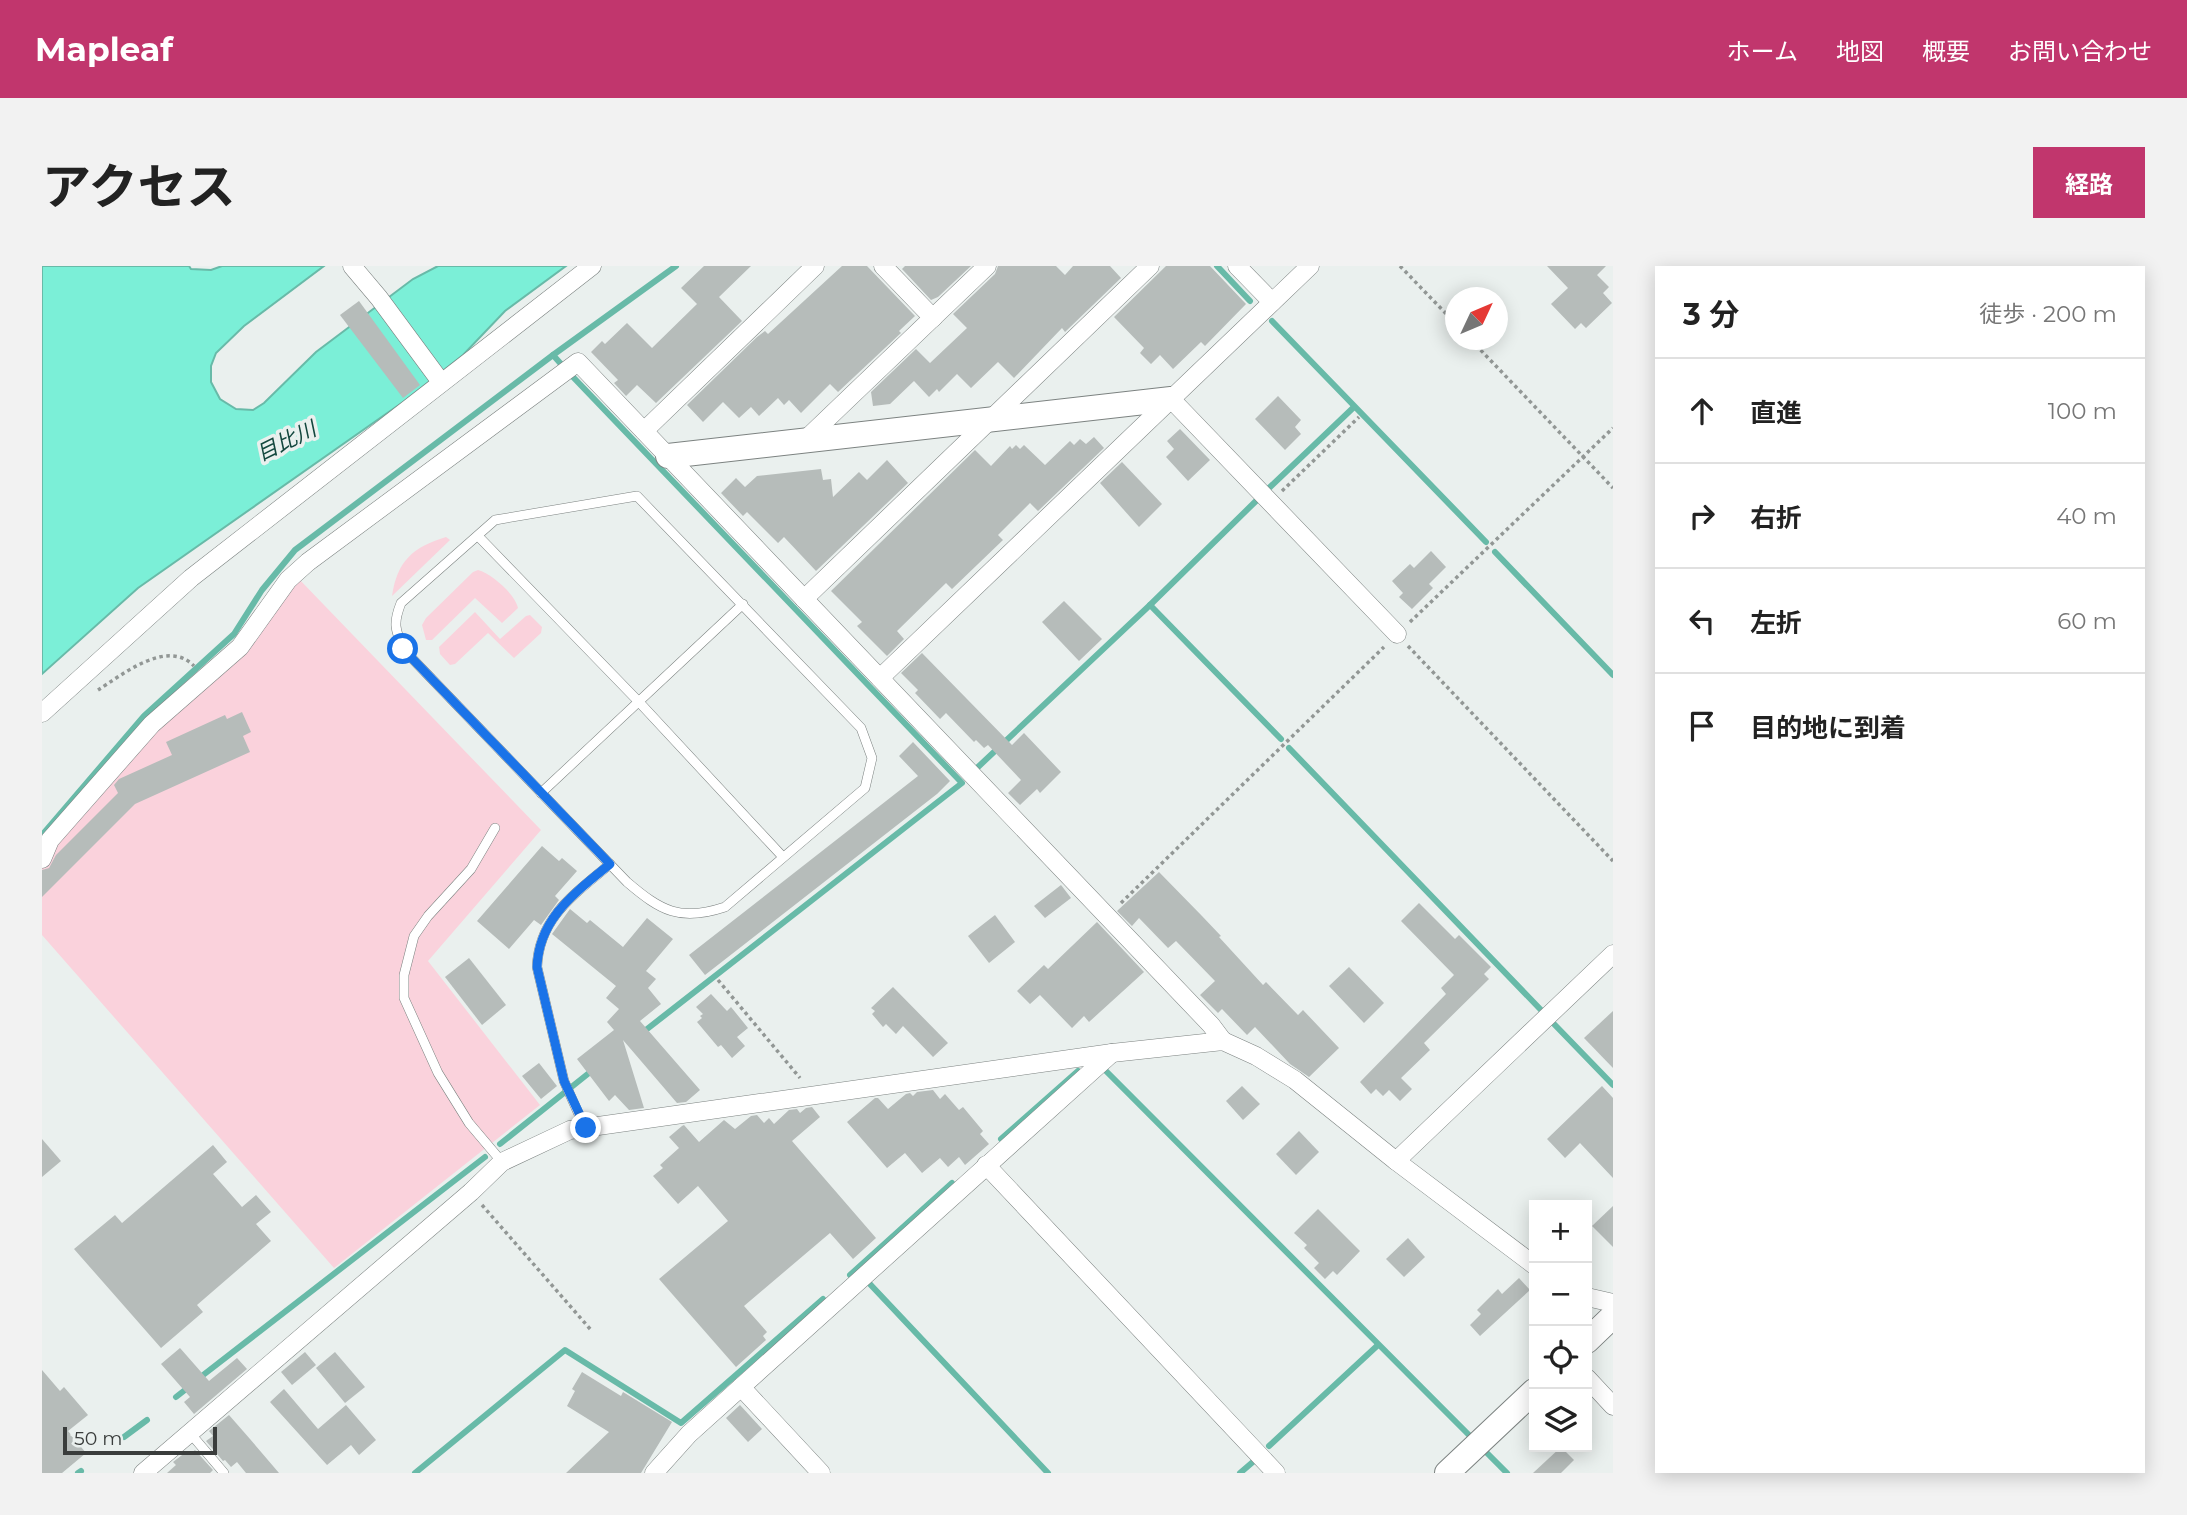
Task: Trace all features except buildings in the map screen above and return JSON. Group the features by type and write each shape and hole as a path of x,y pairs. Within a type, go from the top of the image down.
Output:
{"street":[{"path":"352,266 441,382"},
{"path":"42,713 191,578 592,266"},
{"path":"645,431 815,266"},
{"path":"883,266 933,318"},
{"path":"804,441 987,266"},
{"path":"804,599 1150,266"},
{"path":"1237,266 1272,302"},
{"path":"880,678 1310,266"},
{"path":"42,859 50,840 152,724 240,647 288,580 308,562 578,362 1211,1025 1223,1041 1256,1056 1294,1080 1531,1263"},
{"path":"668,456 1171,399"},
{"path":"1171,399 1397,634"},
{"path":"1396,1161 1613,954"},
{"path":"143,1473 471,1192 502,1162 570,1130 1112,1053 1223,1041"},
{"path":"653,1473 689,1434 1112,1053"},
{"path":"986,1165 1276,1473"},
{"path":"1592,1298 1613,1303"},
{"path":"1592,1336 1613,1316"},
{"path":"1592,1383 1613,1406"},
{"path":"741,1387 821,1473"},
{"path":"1447,1473 1529,1396"}],"lane":[{"path":"637,496 861,728 872,758 865,788 725,907 688,914 665,911 645,898 403,649 394,620 401,603 478,536 495,520 637,496"},
{"path":"478,536 639,702 783,857"},
{"path":"541,793 743,604"},
{"path":"495,828 471,869 428,916 414,936 404,975 404,998 438,1073 469,1123 502,1162"},
{"path":"586,1128 564,1081 537,958 551,918 568,899 610,864"},
{"path":"190,1433 224,1473"}],"path":[{"path":"1400,266 1445,313"},
{"path":"1481,350 1613,488"},
{"path":"1270,502 1359,417"},
{"path":"1107,916 1613,428"},
{"path":"1397,634 1613,861"},
{"path":"89,695 139,665 157,658 173,656 189,662"},
{"path":"718,980 814,1096"},
{"path":"471,1192 591,1331"}],"shaded area":[{"path":"446,537 450,540 392,596 398,573 408,557 424,546"},
{"path":"478,570 502,585 518,608 502,623 475,598 432,640 426,640 422,625 426,618"},
{"path":"298,578 541,830 428,961 540,1105 334,1268 42,935 42,863 55,841"},
{"path":"475,612 500,639 530,615 542,627 541,633 514,658 488,633 455,664 450,665 440,654 439,647"}],"water":[{"name":"目比川","path":"42,266 189,266 191,269 211,270 222,266 324,266 244,326 216,353 211,366 211,382 220,399 236,409 253,410 264,403 316,352 413,279 438,266 566,266 505,311 463,355 403,402 138,588 42,674"}],"waterway":[{"path":"42,835 144,716 234,634 262,590 295,550 553,355 676,266"},
{"path":"1217,266 1250,301"},
{"path":"1272,321 1486,542"},
{"path":"553,355 561,364"},
{"path":"573,377 962,783 642,1033"},
{"path":"1269,488 1354,407"},
{"path":"1150,605 1257,500"},
{"path":"1495,552 1613,675"},
{"path":"978,767 1150,605 1281,739"},
{"path":"1289,748 1542,1011"},
{"path":"1554,1024 1613,1085"},
{"path":"500,1144 594,1069"},
{"path":"1001,1139 1078,1071"},
{"path":"1106,1071 1469,1435"},
{"path":"198,1379 485,1157"},
{"path":"850,1275 952,1183"},
{"path":"868,1282 1048,1473"},
{"path":"415,1473 565,1350 681,1423 823,1299"},
{"path":"1269,1446 1378,1345"},
{"path":"176,1397 190,1386"},
{"path":"124,1437 147,1420"},
{"path":"1486,1452 1507,1473"},
{"path":"1240,1473 1254,1461"}],"route":[{"path":"403,649 610,864 568,899 551,918 537,958 564,1081 586,1128"}]}
